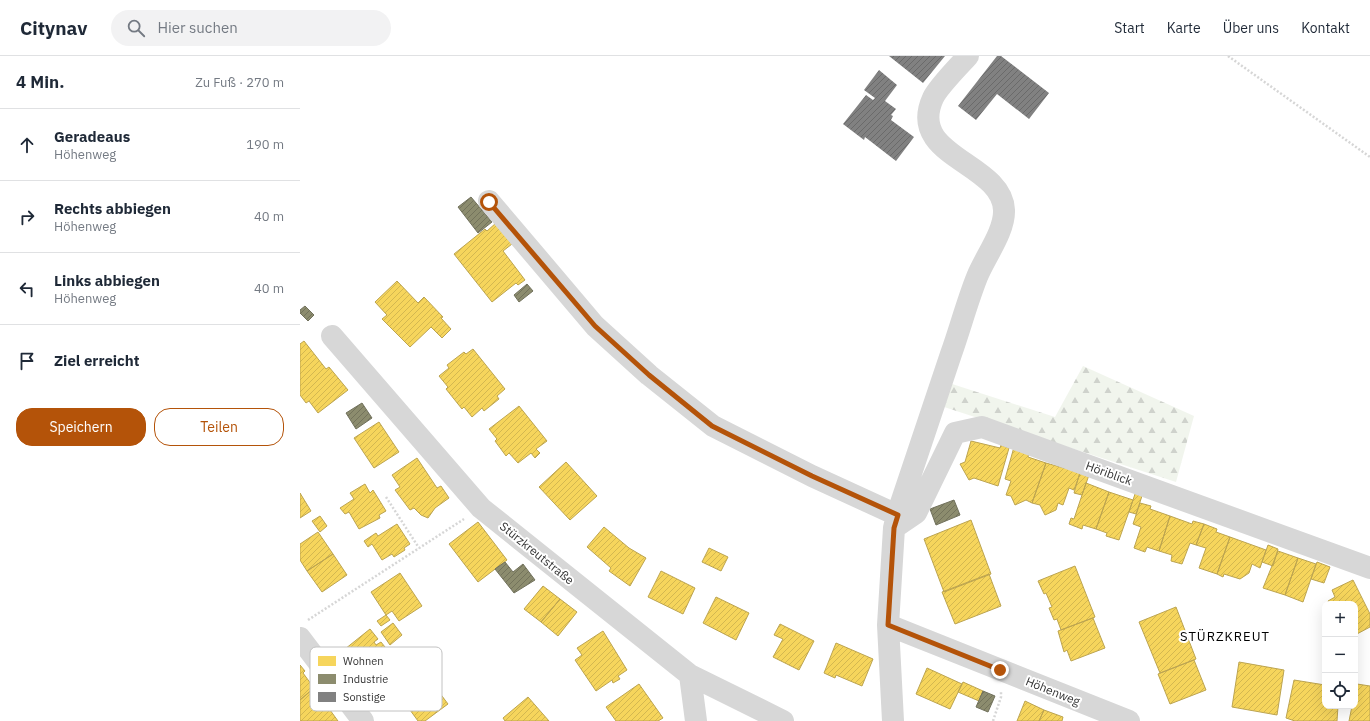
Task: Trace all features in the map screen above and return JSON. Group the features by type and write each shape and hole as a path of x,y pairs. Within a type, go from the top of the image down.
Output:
{"street":[{"path":"894,721 888,625 896,522 977,276 1004,221 1004,209 1001,197 992,185 937,141 931,131 928,116 933,97 968,56"},
{"path":"489,202 595,326 649,375 712,426 812,476 896,522"},
{"name":"Stürzkreutstraße","path":"332,336 481,508 690,676 783,721"},
{"name":"Höriblick","path":"896,522 916,513 955,433 982,427 1370,568"},
{"name":"Höhenweg","path":"888,625 1129,721"},
{"path":"303,629 315,647"},
{"path":"690,676 696,721"},
{"path":"356,711 363,721"}],"path":[{"path":"1228,56 1370,157"},
{"path":"386,497 419,548"},
{"path":"303,629 419,548 481,508"},
{"path":"993,721 1001,697 1000,670"}],"green space":[{"path":"1083,366 1194,416 1176,482 941,406 949,383 1055,417"}],"building: Wohnen":[{"path":"496,223 512,244 503,251 525,280 518,285 516,283 492,302 454,254 485,229 487,231"},
{"path":"397,281 418,303 424,297 443,317 441,318 451,329 442,338 431,327 410,347 382,319 387,315 375,302"},
{"path":"304,341 326,369 329,367 348,390 318,413 309,401 306,403 300,395 300,344"},
{"path":"473,349 505,389 497,396 499,399 484,411 482,408 472,417 464,407 462,409 446,389 448,387 439,376 449,368 447,365 464,352 466,354"},
{"path":"519,406 547,441 536,449 540,453 535,458 531,453 518,463 509,453 506,456 495,441 497,439 489,429"},
{"path":"379,422 399,452 374,468 354,438"},
{"path":"971,441 1000,448 1001,445 1009,448 998,486 974,478 969,480 960,464 965,462"},
{"path":"1014,447 1029,453 1028,457 1046,463 1032,503 1026,500 1015,505 1011,496 1006,495 1011,481 1005,479"},
{"path":"417,458 437,488 441,486 449,498 435,508 428,518 421,515 414,508 410,510 395,490 400,487 392,475"},
{"path":"566,462 597,496 570,520 539,487"},
{"path":"1046,463 1081,471 1074,490 1069,488 1063,505 1058,503 1056,510 1045,515 1040,505 1032,503"},
{"path":"1080,472 1089,475 1082,495 1074,493"},
{"path":"1086,483 1109,492 1096,529 1083,525 1082,529 1069,524 1071,518 1074,519"},
{"path":"365,484 370,493 373,490 386,511 379,515 380,518 359,529 349,512 345,514 340,508 354,499 350,493"},
{"path":"1136,491 1143,493 1136,514 1129,512"},
{"path":"1109,492 1133,500 1119,540 1106,536 1107,533 1096,529"},
{"path":"300,493 311,511 300,518"},
{"path":"1140,503 1151,506 1150,509 1170,516 1159,551 1147,547 1145,552 1134,548 1141,527 1133,524"},
{"path":"320,516 327,526 320,532 312,521"},
{"path":"1170,516 1192,524 1193,521 1204,524 1196,545 1190,543 1182,564 1171,561 1172,555 1159,551"},
{"path":"971,520 991,574 944,592 924,539"},
{"path":"478,522 507,560 478,582 449,544"},
{"path":"397,524 410,544 404,548 405,550 394,557 392,554 382,560 372,544 368,547 364,541 376,533 378,536"},
{"path":"1204,524 1217,529 1216,532 1230,537 1217,574 1199,568 1206,548 1196,545"},
{"path":"604,527 629,548 646,558 630,586 609,571 611,568 587,547"},
{"path":"318,532 333,554 307,571 300,560 300,544"},
{"path":"1230,537 1266,550 1260,568 1252,564 1249,573 1240,579 1224,574 1223,577 1217,574"},
{"path":"1268,545 1278,549 1273,566 1262,562"},
{"path":"709,548 728,557 721,571 702,562"},
{"path":"1278,551 1298,558 1285,595 1263,588"},
{"path":"333,554 347,575 322,592 307,571"},
{"path":"1298,558 1316,564 1303,602 1285,595"},
{"path":"1317,562 1330,567 1324,583 1311,579"},
{"path":"1075,566 1095,617 1061,630 1057,619 1054,620 1049,608 1052,607 1046,593 1044,594 1038,581"},
{"path":"661,571 695,588 683,614 648,597"},
{"path":"400,573 422,606 399,621 392,611 386,615 371,592"},
{"path":"989,574 1001,606 955,624 942,592"},
{"path":"1353,580 1370,614 1370,627 1358,633 1358,601 1328,601 1335,597 1332,590"},
{"path":"543,586 560,599 541,622 524,609"},
{"path":"716,597 749,613 736,640 703,623"},
{"path":"560,599 577,612 558,636 541,622"},
{"path":"1176,607 1196,659 1160,673 1139,622"},
{"path":"386,615 390,620 381,626 377,621"},
{"path":"1093,618 1105,648 1071,661 1067,650 1064,652 1058,631"},
{"path":"393,623 402,635 390,645 381,632"},
{"path":"780,624 814,641 799,670 773,657 783,639 774,635"},
{"path":"370,629 378,639 374,642 376,645 381,642 385,647 348,647"},
{"path":"603,631 627,670 618,676 620,679 613,683 612,680 596,691 575,660 582,655 577,648"},
{"path":"836,643 873,659 862,686 836,675 835,678 824,673"},
{"path":"1194,660 1206,690 1170,704 1158,674"},
{"path":"1239,662 1284,670 1277,715 1232,707"},
{"path":"300,665 305,671 303,673 310,683 310,691 300,700"},
{"path":"927,668 962,684 950,709 916,694"},
{"path":"1294,680 1322,685 1322,709 1338,709 1337,721 1295,721 1286,718"},
{"path":"963,682 983,691 979,701 958,692"},
{"path":"639,684 663,718 658,721 616,721 606,707"},
{"path":"1358,684 1370,686 1370,721 1349,721 1351,709 1358,709"},
{"path":"310,691 310,711 331,711 338,721 300,721 300,700"},
{"path":"442,696 448,704 442,708"},
{"path":"528,697 549,721 505,721 503,718"},
{"path":"1025,701 1044,710 1039,721 1017,721"},
{"path":"1044,710 1063,717 1062,721 1039,721"},
{"path":"411,711 439,711 425,721 418,721"}],"building: Industrie":[{"path":"471,197 492,222 478,233 458,207"},
{"path":"527,284 533,291 519,302 514,295"},
{"path":"305,306 314,315 308,321 300,313 300,310"},
{"path":"362,403 372,418 356,429 346,413"},
{"path":"954,500 960,515 936,525 930,509"},
{"path":"505,562 513,572 523,564 535,580 514,593 495,569"},
{"path":"983,691 995,696 988,712 976,707"}],"building: Sonstige":[{"path":"889,56 945,56 923,83"},
{"path":"997,56 1001,56 1049,93 1029,119 997,94 976,120 958,106"},
{"path":"879,70 897,85 885,101 896,109 891,115 893,116 891,120 914,137 896,161 865,137 864,140 843,124 866,95 873,100 875,98 864,90"}],"district":[{"name":"STÜRZKREUT","path":"1225,636"}],"route":[{"path":"489,202 595,326 649,375 712,426 812,476 898,515 894,528 888,625 1000,670"}]}
